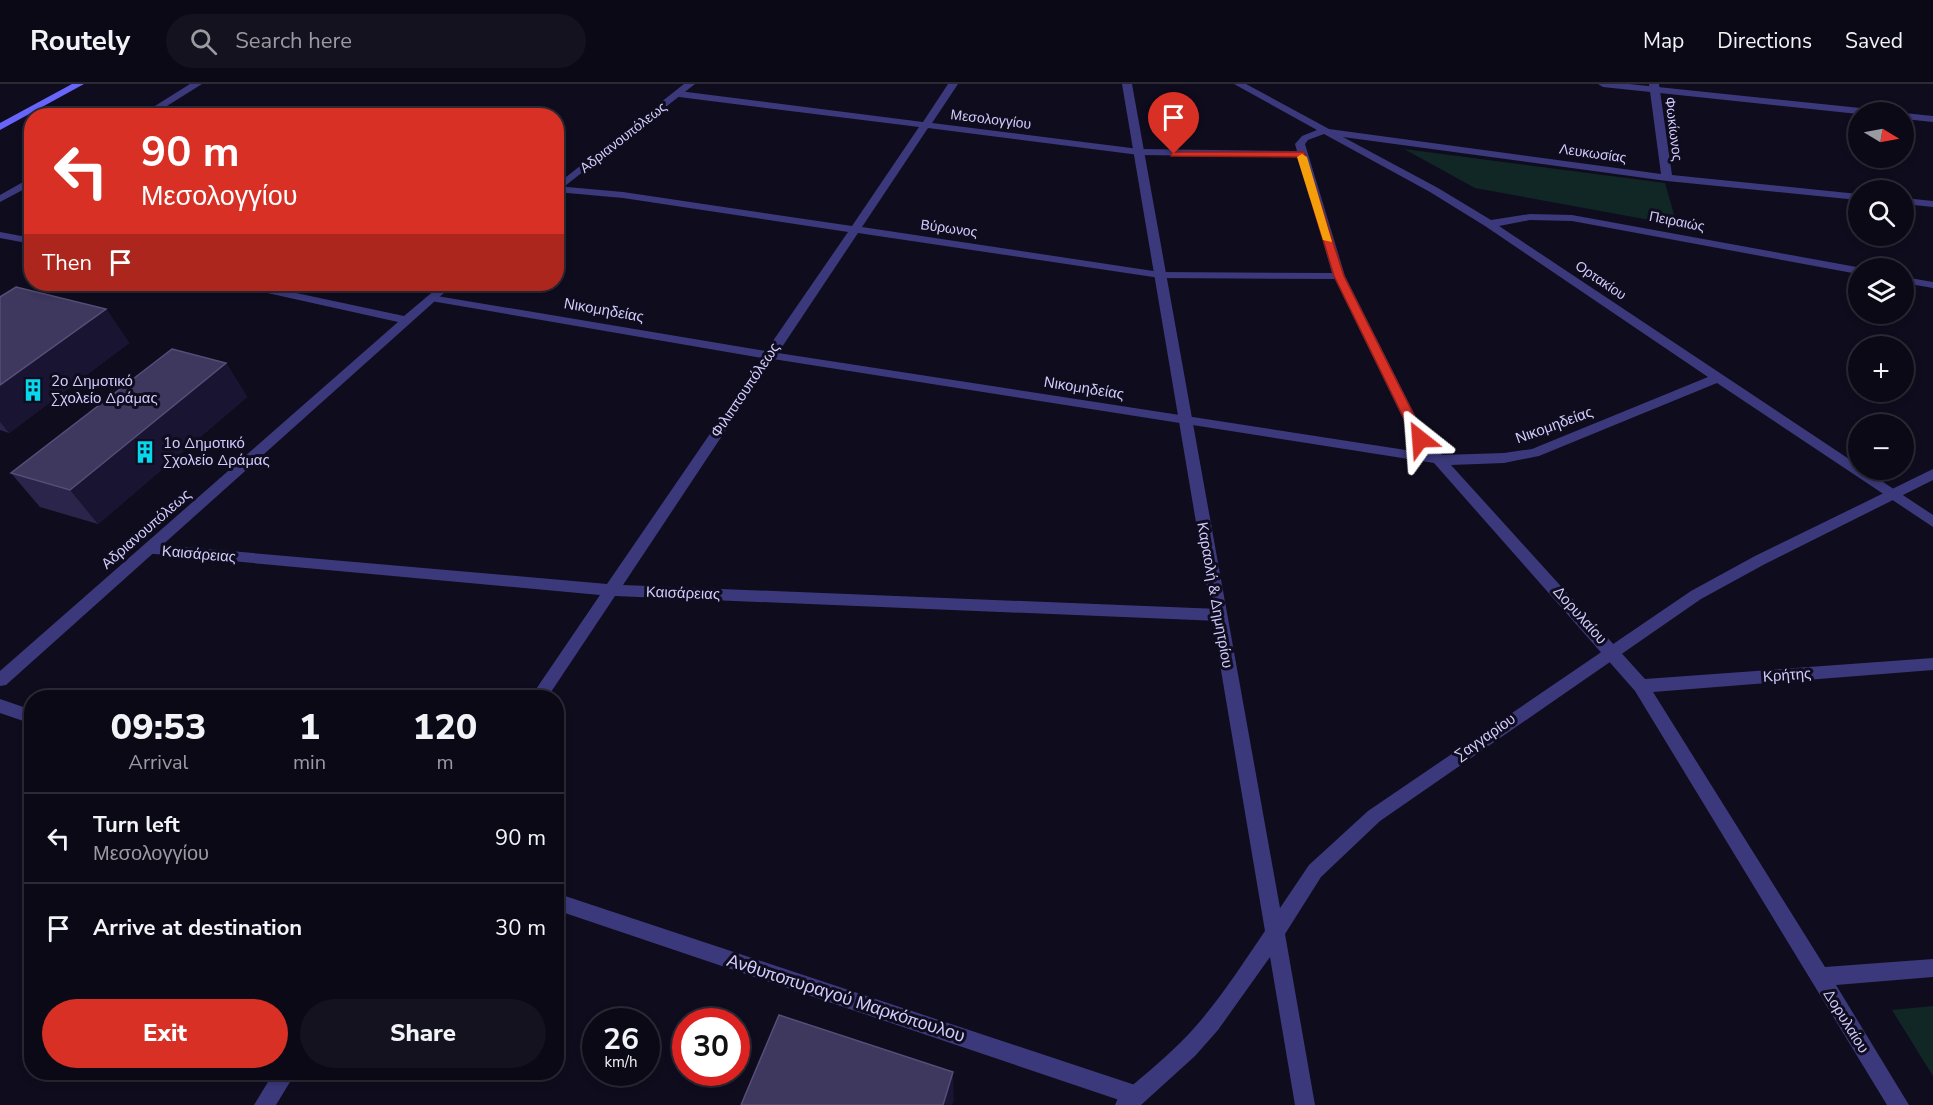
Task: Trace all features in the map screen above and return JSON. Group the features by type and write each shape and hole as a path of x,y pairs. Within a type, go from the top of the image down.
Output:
{"main road":[{"path":"40,108 79,84"},
{"path":"0,127 24,117"}],"street":[{"path":"156,108 197,84"},
{"name":"Αδριανουπόλεως","path":"564,184 690,84"},
{"name":"Φιλιππουπόλεως","path":"543,690 953,84"},
{"name":"Καραολή & Δημητρίου","path":"1127,84 1305,1105"},
{"name":"Ορτακίου","path":"1239,84 1434,190 1489,224 1933,522"},
{"path":"1603,84 1655,87 1848,109"},
{"name":"Φωκίωνος","path":"1655,87 1667,178"},
{"name":"Μεσολογγίου","path":"679,94 1139,152 1301,154"},
{"path":"1914,117 1933,119"},
{"path":"1301,154 1300,144 1305,138 1323,131"},
{"name":"Λευκωσίας","path":"1323,131 1667,178 1848,196"},
{"name":"Δορυλαίου","path":"1301,154 1339,276 1416,431 1641,686 1899,1105"},
{"path":"0,199 24,185"},
{"name":"Βύρωνος","path":"564,191 623,195 1160,275 1339,276"},
{"path":"1914,202 1933,204"},
{"name":"Πειραιώς","path":"1489,224 1530,217 1572,218 1848,269"},
{"path":"0,235 24,240"},
{"path":"1914,282 1933,285"},
{"path":"272,291 405,320"},
{"name":"Αδριανουπόλεως","path":"0,680 440,291"},
{"name":"Νικομηδείας","path":"431,298 769,355 1442,460 1527,455 1720,377"},
{"name":"Σαγγαρίου","path":"1130,1100 1188,1049 1211,1023 1239,987 1273,931 1315,871 1367,822 1611,651 1696,595 1933,474"},
{"name":"Καισάρειας","path":"149,549 611,590 1219,615"},
{"name":"Κρήτης","path":"1641,686 1933,664"},
{"path":"0,706 24,714"},
{"name":"Ανθυποπυραγού Μαρκόπουλου","path":"564,905 1130,1100"},
{"path":"1819,977 1933,968"},
{"path":"264,1105 281,1080"}],"green space":[{"path":"1404,149 1665,183 1677,225 1475,188"},
{"path":"1933,1006 1933,1076 1892,1010"}],"building":[{"path":"16,287 24,289 24,291 106,309 0,385 0,297"},
{"path":"172,349 226,363 70,490 11,473"},
{"path":"779,1015 953,1072 943,1105 741,1105"}],"slow traffic":[{"path":"1302,157 1328,240"}],"place":[{"name":"2ο Δημοτικό Σχολείο Δράμας","path":"33,390"},
{"name":"1ο Δημοτικό Σχολείο Δράμας","path":"145,452"}],"route":[{"path":"1174,154 1301,154 1339,276 1420,439"}]}
